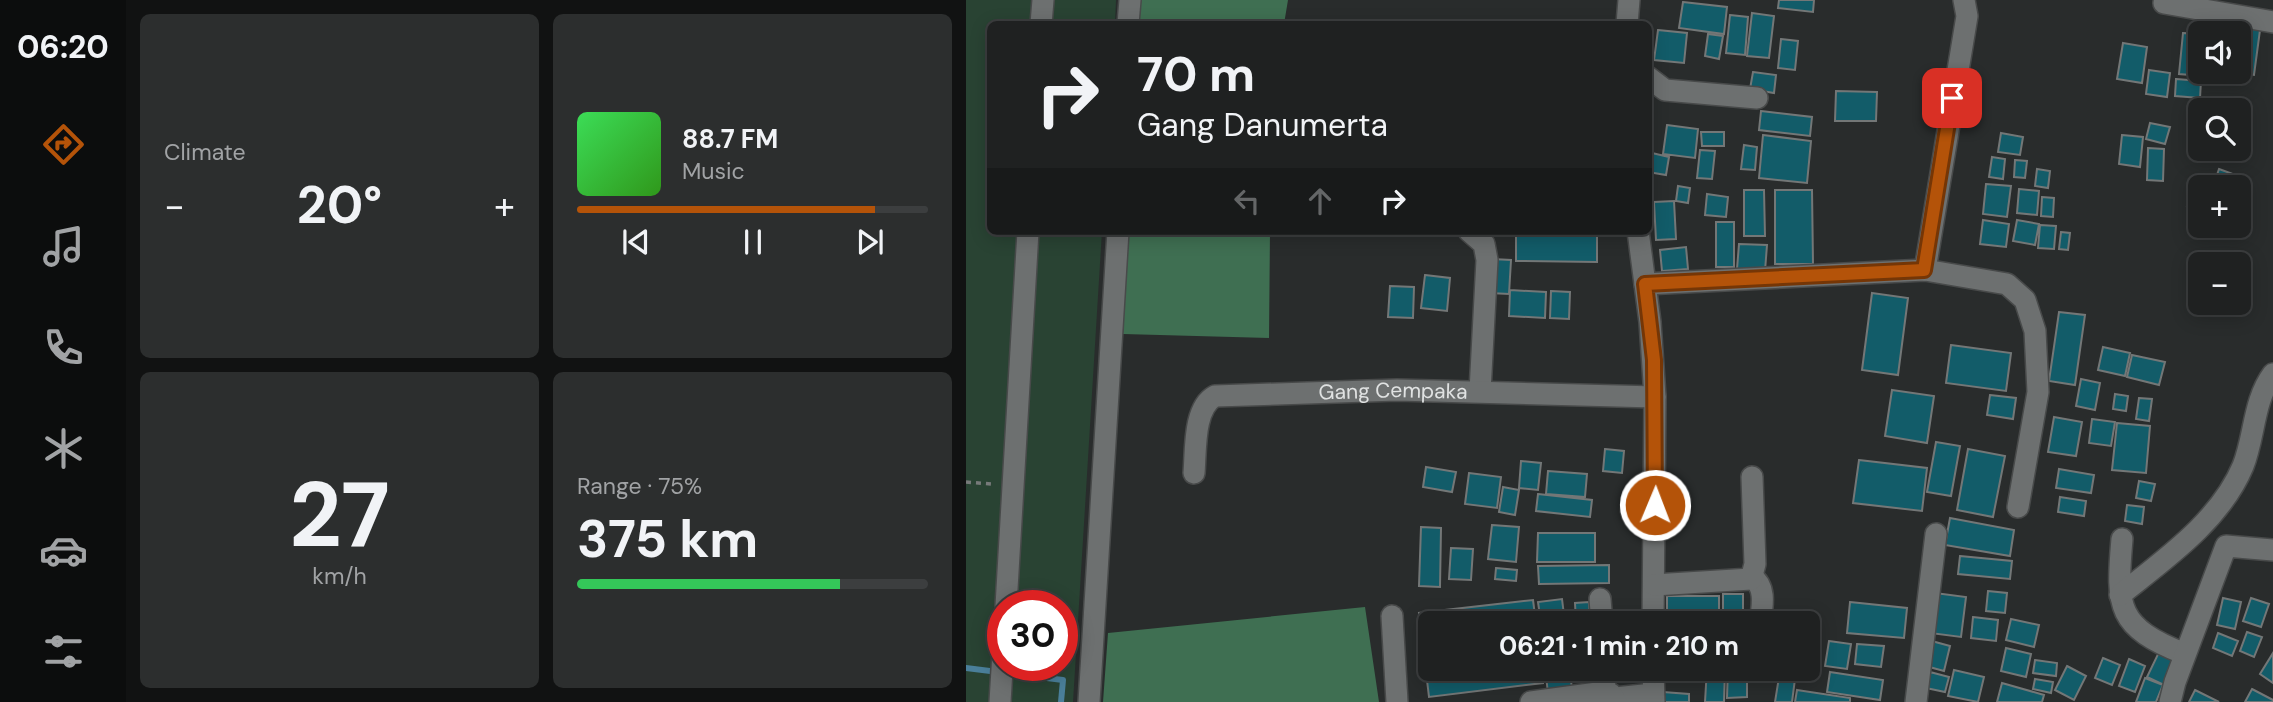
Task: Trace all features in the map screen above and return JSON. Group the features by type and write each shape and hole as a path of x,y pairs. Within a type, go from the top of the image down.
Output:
{"street":[{"path":"1041,21 1042,0"},
{"path":"1128,21 1129,0"},
{"path":"1627,21 1629,0"},
{"path":"1924,270 1967,16 1964,0"},
{"path":"2164,3 2273,22"},
{"path":"1652,80 1665,90 1757,99"},
{"path":"1007,590 1028,235"},
{"path":"1089,702 1118,235"},
{"path":"1474,235 1484,244 1487,260 1480,391"},
{"path":"1639,235 1656,397 1653,611"},
{"path":"1645,284 1924,270 2007,284 2025,300 2035,331 2038,392 2018,507"},
{"path":"2120,595 2162,561 2218,509 2242,467 2258,403 2273,374"},
{"name":"Gang Cempaka","path":"1194,473 1202,411 1207,401 1215,396 1480,391 1656,397"},
{"path":"1752,477 1755,564 1752,577"},
{"path":"1916,702 1936,534"},
{"path":"2122,539 2120,595 2125,614 2133,626 2157,643 2185,654"},
{"path":"2170,702 2185,654 2226,547 2231,544 2273,550"},
{"path":"1654,585 1741,582 1752,577"},
{"path":"1752,577 1758,581 1763,599 1762,611"},
{"path":"1600,599 1601,611"},
{"path":"1392,616 1396,702"},
{"path":"1000,702 1001,681"},
{"path":"1531,702 1612,697 1654,698"}],"path":[{"path":"966,482 1013,485"}],"green space":[{"path":"966,0 1033,0 1031,21 987,21 987,235 1019,235 998,590 987,590 987,681 992,681 991,702 966,702"},
{"path":"1053,0 1116,0 1115,21 1052,21"},
{"path":"1140,0 1288,0 1284,21 1139,21"},
{"path":"1039,235 1102,235 1078,621 1078,590 1017,590"},
{"path":"1128,235 1270,235 1269,338 1123,334"},
{"path":"1365,607 1379,702 1103,702 1108,633"},
{"path":"1011,681 1074,681 1073,702 1010,702"}],"building":[{"path":"1779,0 1814,0 1813,12 1778,8"},
{"path":"1683,2 1727,7 1724,34 1679,28"},
{"path":"1752,13 1774,16 1769,58 1747,56"},
{"path":"1730,15 1748,17 1745,55 1726,53"},
{"path":"2251,29 2260,30 2254,75 2251,75"},
{"path":"1658,30 1687,33 1684,63 1654,60"},
{"path":"2183,33 2188,33 2188,75 2179,74"},
{"path":"1708,34 1723,36 1719,59 1705,56"},
{"path":"1781,39 1798,41 1795,70 1778,68"},
{"path":"2123,43 2147,47 2142,83 2117,79"},
{"path":"2149,70 2170,73 2167,97 2146,94"},
{"path":"1753,72 1776,75 1774,93 1750,89"},
{"path":"2176,79 2188,80 2188,84 2201,84 2200,98 2175,96"},
{"path":"1836,91 1877,92 1876,121 1835,121"},
{"path":"1761,111 1812,117 1810,136 1759,130"},
{"path":"2150,123 2170,127 2165,144 2146,139"},
{"path":"1667,125 1698,129 1695,158 1663,154"},
{"path":"1701,132 1724,132 1724,146 1702,146"},
{"path":"2001,133 2023,137 2020,155 1998,152"},
{"path":"1763,135 1811,141 1807,183 1759,178"},
{"path":"2122,135 2143,137 2140,167 2119,164"},
{"path":"1744,145 1757,147 1755,170 1741,169"},
{"path":"2148,148 2164,149 2163,181 2147,180"},
{"path":"1700,150 1715,151 1712,179 1697,178"},
{"path":"1652,153 1669,157 1666,175 1652,173"},
{"path":"1992,157 2005,159 2003,179 1989,177"},
{"path":"2015,160 2027,161 2025,178 2014,177"},
{"path":"2037,169 2050,171 2048,188 2035,186"},
{"path":"2219,169 2236,175 2217,175"},
{"path":"1986,184 2011,186 2007,217 1983,214"},
{"path":"1678,186 1690,188 1688,203 1676,201"},
{"path":"2019,189 2039,191 2037,215 2017,213"},
{"path":"1744,190 1764,190 1765,236 1744,236"},
{"path":"1775,190 1812,190 1813,264 1775,264"},
{"path":"1707,194 1728,197 1726,217 1705,215"},
{"path":"2042,197 2054,198 2053,217 2041,216"},
{"path":"1674,201 1676,239 1656,240 1654,202"},
{"path":"1983,220 2009,224 2006,247 1980,244"},
{"path":"2017,220 2039,224 2035,245 2013,241"},
{"path":"1716,222 1734,222 1734,267 1716,267"},
{"path":"2040,225 2056,226 2054,249 2038,248"},
{"path":"2061,232 2070,233 2068,250 2059,249"},
{"path":"1516,235 1597,235 1597,262 1516,261"},
{"path":"1739,244 1767,245 1765,271 1737,269"},
{"path":"1686,247 1688,269 1662,271 1660,250"},
{"path":"1492,259 1511,260 1509,294 1490,293"},
{"path":"1425,275 1450,278 1447,311 1421,308"},
{"path":"1390,286 1414,287 1413,318 1388,317"},
{"path":"1510,290 1546,292 1545,318 1509,316"},
{"path":"1551,291 1570,292 1569,319 1550,318"},
{"path":"1872,293 1908,298 1898,375 1862,370"},
{"path":"2059,312 2085,315 2075,385 2049,381"},
{"path":"1951,345 2011,353 2006,391 1946,383"},
{"path":"2103,347 2130,353 2125,376 2098,370"},
{"path":"2132,355 2165,362 2159,385 2127,377"},
{"path":"2081,379 2100,383 2095,410 2076,406"},
{"path":"1892,390 1934,396 1927,443 1885,436"},
{"path":"2115,394 2128,396 2126,411 2113,409"},
{"path":"1990,395 2016,398 2013,419 1987,415"},
{"path":"2139,398 2152,399 2149,421 2136,419"},
{"path":"2054,417 2082,422 2076,456 2048,452"},
{"path":"2092,419 2115,422 2111,446 2089,443"},
{"path":"2117,423 2150,426 2146,473 2112,470"},
{"path":"1936,442 1960,446 1951,496 1927,492"},
{"path":"1605,449 1624,451 1622,473 1603,471"},
{"path":"1968,449 2005,456 1993,517 1957,510"},
{"path":"1859,460 1927,468 1922,511 1853,503"},
{"path":"1521,461 1541,463 1538,490 1519,488"},
{"path":"1426,467 1456,472 1452,492 1423,487"},
{"path":"2059,469 2094,475 2091,493 2056,488"},
{"path":"1548,471 1587,474 1585,497 1546,494"},
{"path":"1469,473 1501,477 1497,508 1465,504"},
{"path":"2139,481 2155,484 2151,501 2136,498"},
{"path":"1503,487 1519,490 1515,515 1499,512"},
{"path":"1538,494 1592,500 1590,517 1536,511"},
{"path":"2060,497 2086,501 2084,516 2058,512"},
{"path":"2127,505 2144,507 2142,524 2125,521"},
{"path":"1950,518 2014,530 2010,556 1945,545"},
{"path":"1492,525 1519,527 1516,562 1488,559"},
{"path":"1421,527 1441,528 1440,587 1419,586"},
{"path":"1538,533 1595,533 1595,562 1537,562"},
{"path":"1451,548 1473,549 1471,580 1449,579"},
{"path":"1960,556 2012,561 2010,579 1958,574"},
{"path":"1609,565 1609,583 1539,584 1538,566"},
{"path":"1496,568 1517,570 1516,581 1495,579"},
{"path":"1988,591 2007,593 2005,613 1986,611"},
{"path":"1935,593 1966,597 1961,637 1930,633"},
{"path":"1723,594 1743,594 1743,611 1723,611"},
{"path":"1667,596 1719,596 1719,611 1667,611"},
{"path":"2223,598 2241,602 2235,629 2217,625"},
{"path":"2251,598 2269,604 2261,627 2243,621"},
{"path":"1562,599 1564,611 1539,611 1538,602"},
{"path":"1533,600 1534,611 1437,611"},
{"path":"1589,602 1589,611 1575,611 1575,603"},
{"path":"1850,602 1907,608 1904,638 1847,633"},
{"path":"1973,617 1998,620 1996,641 1971,638"},
{"path":"2011,619 2039,625 2034,647 2006,640"},
{"path":"2247,632 2262,637 2254,657 2240,651"},
{"path":"2218,633 2238,641 2232,656 2213,648"},
{"path":"1928,640 1950,646 1944,671 1922,665"},
{"path":"1829,641 1851,644 1847,669 1825,666"},
{"path":"1857,644 1884,646 1881,667 1855,664"},
{"path":"2006,648 2031,654 2026,677 2001,671"},
{"path":"2161,648 2177,656 2164,685 2147,677"},
{"path":"2273,653 2273,683 2260,674"},
{"path":"2103,658 2120,665 2112,685 2095,678"},
{"path":"2129,659 2145,666 2135,692 2119,686"},
{"path":"2035,660 2057,663 2056,676 2033,673"},
{"path":"2067,666 2086,676 2074,700 2055,690"},
{"path":"1954,670 1984,677 1978,702 1948,696"},
{"path":"1830,672 1883,680 1880,700 1827,692"},
{"path":"1930,672 1949,677 1945,692 1926,688"},
{"path":"2145,678 2163,685 2156,702 2136,702"},
{"path":"2035,679 2053,682 2051,693 2033,689"},
{"path":"1427,681 1543,681 1543,683 1429,697"},
{"path":"1547,681 1571,681 1572,691 1548,693"},
{"path":"1706,681 1725,681 1724,702 1705,702"},
{"path":"1728,681 1747,681 1747,697 1727,698"},
{"path":"1778,681 1795,681 1792,702 1775,702"},
{"path":"2002,683 2044,695 2042,702 1997,702"},
{"path":"2252,689 2273,700 2273,702 2245,702"},
{"path":"1797,690 1850,698 1850,702 1795,702"},
{"path":"2195,690 2219,702 2189,702"},
{"path":"1663,692 1689,694 1689,702 1663,702"}],"waterway":[{"path":"966,668 1063,680 1061,702"}],"route":[{"path":"1655,505 1656,397 1645,284 1924,270 1952,98"}]}
